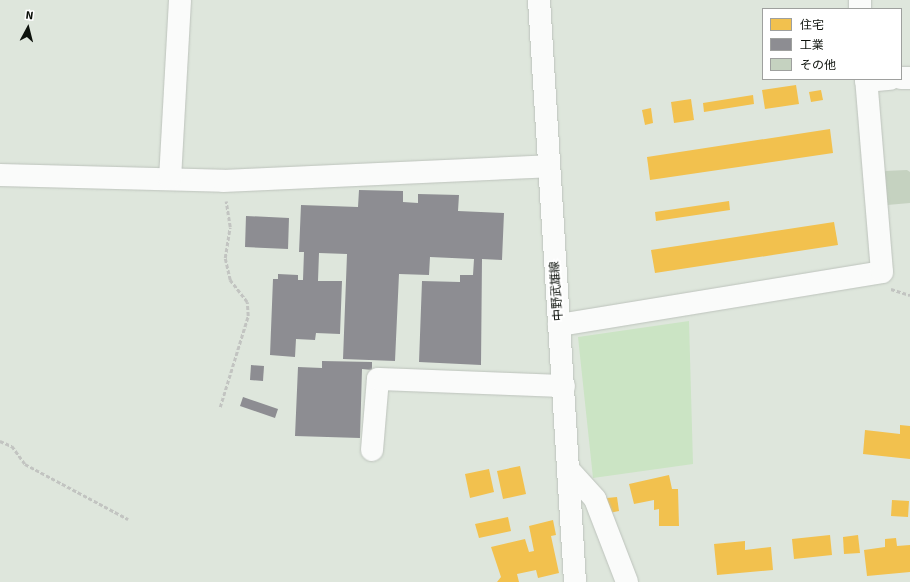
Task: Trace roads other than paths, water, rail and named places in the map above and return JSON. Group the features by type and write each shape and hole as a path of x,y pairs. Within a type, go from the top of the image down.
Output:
{"street":[{"path":"170,179 180,0"},
{"name":"中野武雄線","path":"539,0 575,582"},
{"path":"560,325 882,272 866,80"},
{"path":"0,175 222,181 549,166"},
{"path":"372,450 378,379 564,386"},
{"path":"569,470 594,499 627,582"}]}
